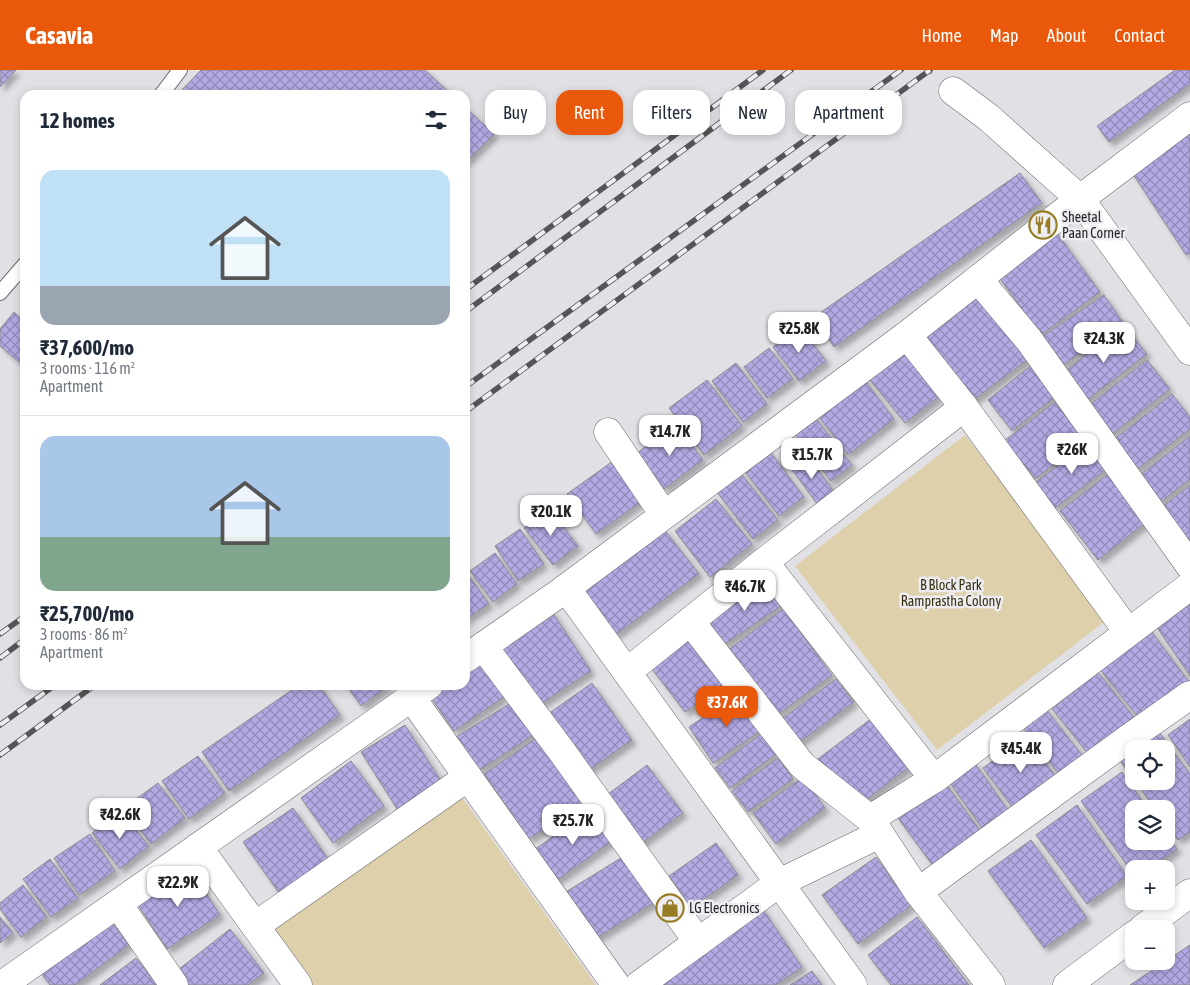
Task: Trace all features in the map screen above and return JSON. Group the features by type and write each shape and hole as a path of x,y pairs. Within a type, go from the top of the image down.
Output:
{"street":[{"path":"953,91 988,117 1080,198 1190,351"},
{"path":"698,942 563,753 474,653 566,588 907,335 1080,198 1190,116"},
{"path":"978,279 1029,340 1190,566"},
{"path":"907,335 964,408 1128,632"},
{"path":"627,672 764,562 964,408"},
{"path":"608,432 664,515"},
{"path":"764,562 934,779"},
{"path":"639,985 779,883 875,826 934,779 1190,586"},
{"path":"566,588 853,985"},
{"path":"690,621 802,765 875,826 918,892 992,985"},
{"path":"2,985 31,977 118,904 420,691 468,777 616,985"},
{"path":"918,892 1190,696"},
{"path":"255,926 468,777"},
{"path":"198,847 298,985"},
{"path":"1154,920 1190,893"},
{"path":"118,904 174,985"},
{"path":"1066,985 1125,942"}],"lane":[{"path":"165,90 180,70"},
{"path":"0,293 20,270"}],"green space":[{"name":"B Block Park Ramprastha Colony","path":"965,435 1108,619 937,750 795,566"},
{"path":"461,796 596,985 312,985 272,930"}],"building":[{"path":"0,70 16,70 0,87"},
{"path":"201,70 425,70 447,90 182,90"},
{"path":"1175,70 1190,70 1190,84 1109,142 1097,126"},
{"path":"470,112 485,126 485,135 493,135 470,158"},
{"path":"1190,129 1190,253 1186,255 1129,168"},
{"path":"1020,173 1042,203 834,347 814,317"},
{"path":"1054,229 1100,292 1041,335 995,272"},
{"path":"978,288 1031,357 972,401 919,332"},
{"path":"1104,295 1124,324 1061,366 1041,337"},
{"path":"14,312 20,317 20,363 0,346 0,329"},
{"path":"1124,325 1147,354 1083,403 1060,375"},
{"path":"800,327 826,361 799,381 773,347"},
{"path":"900,347 940,396 905,423 866,375"},
{"path":"769,348 793,379 767,398 744,367"},
{"path":"1147,360 1170,389 1107,438 1084,409"},
{"path":"736,363 767,404 743,422 712,381"},
{"path":"1034,363 1059,394 1012,431 988,400"},
{"path":"861,375 894,419 848,455 814,410"},
{"path":"707,380 742,426 704,455 669,408"},
{"path":"1172,394 1190,417 1190,429 1135,471 1112,441"},
{"path":"1055,402 1085,441 1035,479 1005,440"},
{"path":"810,411 852,465 831,481 790,427"},
{"path":"676,424 703,460 664,489 637,453"},
{"path":"1190,436 1190,479 1157,505 1136,478"},
{"path":"1088,442 1108,468 1055,508 1035,483"},
{"path":"768,449 804,497 779,516 743,469"},
{"path":"804,451 838,497 821,509 787,463"},
{"path":"620,456 649,496 596,534 567,494"},
{"path":"738,470 778,520 753,539 714,488"},
{"path":"1111,472 1149,520 1098,560 1060,511"},
{"path":"1190,485 1190,541 1185,545 1158,510"},
{"path":"716,499 752,544 710,577 675,531"},
{"path":"549,508 578,546 553,565 524,528"},
{"path":"520,529 544,564 518,581 495,546"},
{"path":"664,529 699,574 615,635 580,590"},
{"path":"495,553 517,584 493,602 470,571"},
{"path":"470,577 489,604 470,617"},
{"path":"766,580 784,604 724,645 707,621"},
{"path":"1190,599 1190,676 1154,623"},
{"path":"783,609 832,675 777,715 728,650"},
{"path":"551,610 591,671 539,705 499,645"},
{"path":"1148,627 1190,683 1141,721 1098,667"},
{"path":"695,631 731,678 685,712 649,665"},
{"path":"480,662 504,697 454,731 430,696 439,690 470,690 470,669"},
{"path":"1098,672 1136,720 1090,756 1052,709"},
{"path":"836,679 854,702 797,744 779,721"},
{"path":"592,683 632,740 585,773 545,716"},
{"path":"292,690 322,690 340,715 229,791 202,752"},
{"path":"350,690 383,690 361,706"},
{"path":"741,692 765,728 713,763 689,727"},
{"path":"514,701 535,734 478,771 456,737"},
{"path":"1042,704 1085,759 1061,777 1019,722"},
{"path":"872,718 909,767 862,803 814,762"},
{"path":"1190,719 1190,767 1175,745 1175,740 1171,740 1168,735"},
{"path":"405,725 443,784 399,812 361,752"},
{"path":"1159,732 1165,740 1148,740"},
{"path":"544,733 589,799 529,839 484,774"},
{"path":"761,734 776,754 730,788 715,768"},
{"path":"1025,737 1059,780 1016,812 983,768"},
{"path":"1175,754 1190,774 1190,832 1178,840 1175,836 1175,800 1149,800 1141,790 1175,790"},
{"path":"198,756 225,793 189,819 162,781"},
{"path":"1125,757 1125,768 1120,761"},
{"path":"778,758 793,779 748,812 732,791"},
{"path":"351,761 384,806 333,843 301,798"},
{"path":"974,762 1008,810 982,828 948,780"},
{"path":"647,765 683,813 635,848 600,800"},
{"path":"1122,772 1125,776 1125,790 1135,790 1142,800 1125,800 1125,850 1175,850 1175,846 1177,849 1162,860 1125,860 1125,862 1081,801"},
{"path":"803,777 825,808 776,844 753,813"},
{"path":"943,780 984,836 936,870 895,814"},
{"path":"158,783 185,818 151,844 124,808"},
{"path":"1077,805 1125,873 1125,877 1087,904 1036,835"},
{"path":"293,808 328,859 279,893 243,842"},
{"path":"593,808 615,839 553,883 531,852"},
{"path":"120,811 149,846 120,869 92,833"},
{"path":"90,834 115,871 79,895 54,858"},
{"path":"1031,840 1087,918 1044,948 988,871"},
{"path":"716,843 738,875 691,908 669,876"},
{"path":"629,853 658,900 590,942 561,895"},
{"path":"876,857 911,906 858,944 822,895"},
{"path":"50,859 78,898 51,917 23,879"},
{"path":"190,868 220,915 167,949 136,902"},
{"path":"23,885 47,917 21,937 0,909 0,903"},
{"path":"760,905 802,967 776,985 641,985"},
{"path":"0,917 13,933 0,943"},
{"path":"917,917 969,985 891,985 868,955"},
{"path":"110,920 129,945 75,985 50,985 40,972"},
{"path":"230,929 264,973 248,985 183,985 174,973"},
{"path":"1190,945 1190,985 1130,985 1152,970 1175,970 1175,955"},
{"path":"136,958 157,985 100,985"},
{"path":"812,971 822,985 790,985"}],"railway":[{"path":"470,286 763,70"},
{"path":"470,308 791,70"},
{"path":"470,383 901,70"},
{"path":"470,408 930,70"},
{"path":"0,634 20,620"},
{"path":"0,658 20,643"},
{"path":"0,725 48,690"},
{"path":"0,755 88,690"}],"place":[{"name":"Sheetal Paan Corner","path":"1043,225"},
{"name":"LG Electronics","path":"670,908"}]}
